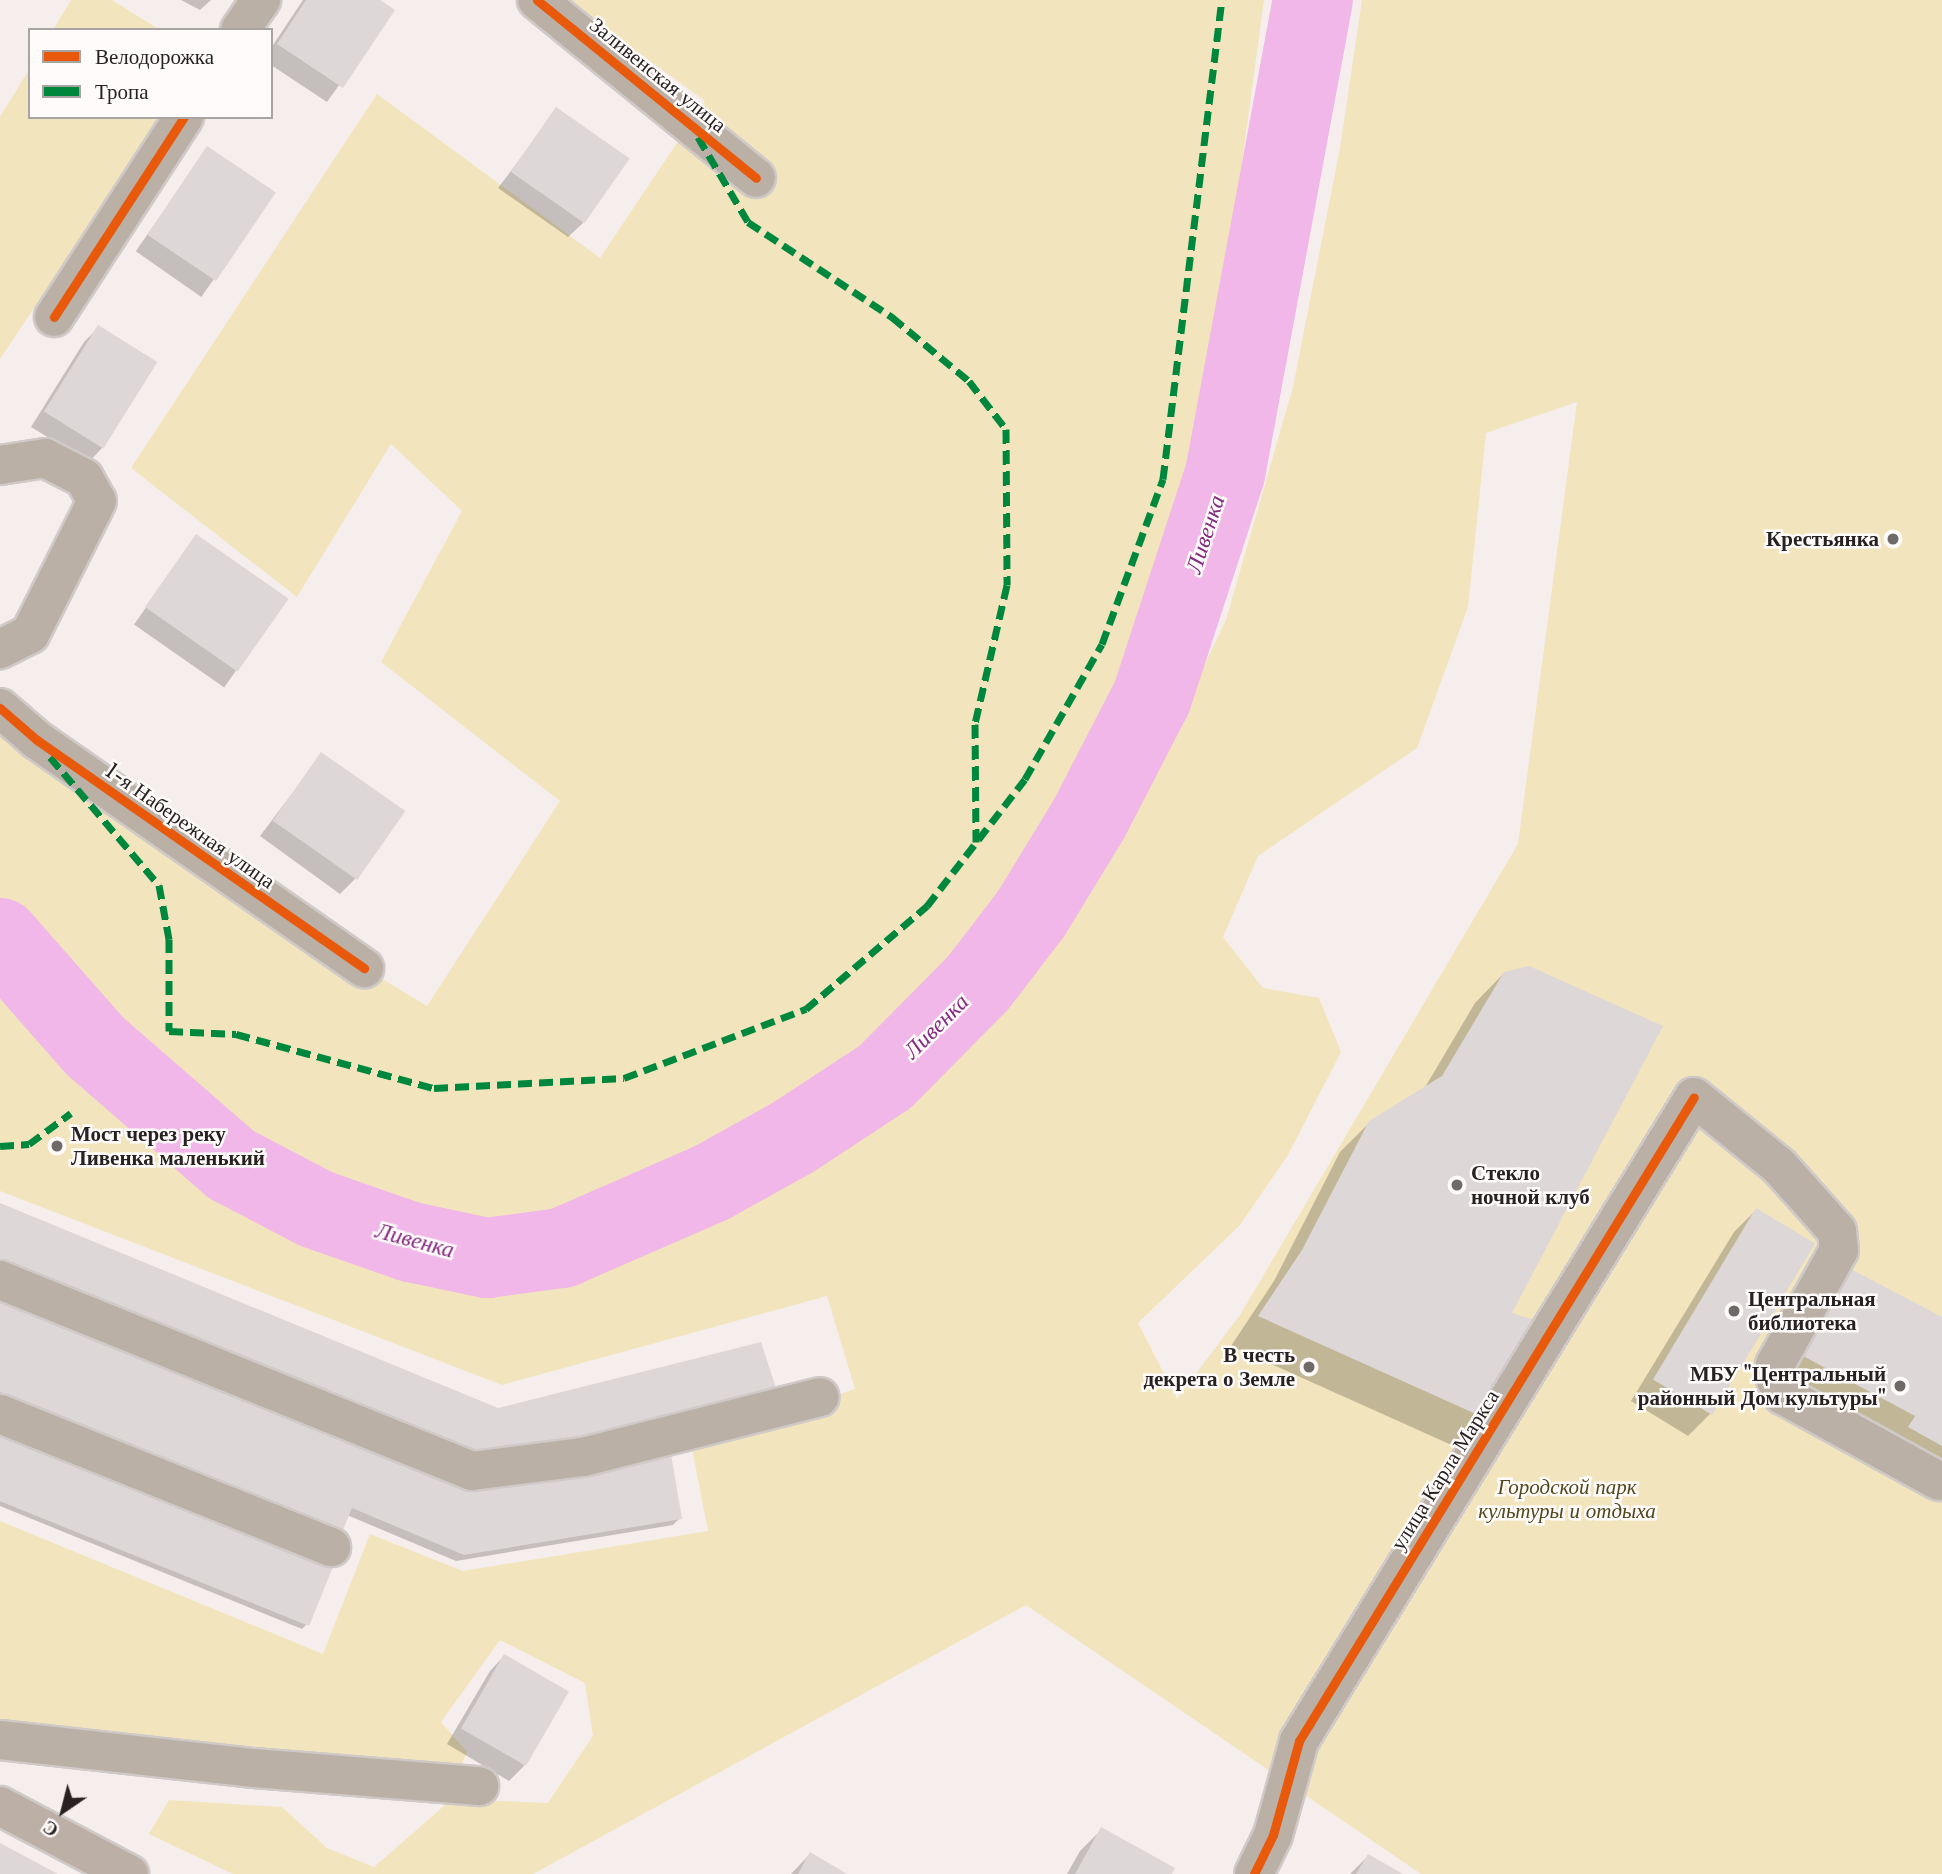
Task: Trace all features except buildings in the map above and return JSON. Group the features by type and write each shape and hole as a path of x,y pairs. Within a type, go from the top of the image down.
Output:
{"main road":[{"path":"0,1805 129,1874"}],"street":[{"path":"241,28 261,0"},
{"name":"Заливенская улица","path":"537,0 756,178"},
{"path":"54,317 183,119"},
{"path":"0,465 45,458 84,478 97,501 30,634 0,649"},
{"name":"1-я Набережная улица","path":"0,708 37,740 363,968"},
{"name":"улица Карла Маркса","path":"1254,1874 1273,1835 1299,1741 1694,1097 1779,1166 1837,1231 1839,1250 1775,1365 1776,1380 1783,1395 1939,1481"},
{"path":"0,1280 472,1471 583,1457 820,1397"},
{"path":"0,1414 331,1547"},
{"path":"0,1740 254,1768 479,1786"}],"green space":[{"path":"71,0 112,0 157,28 54,28"},
{"path":"566,0 1264,0 1225,289 1168,550 1074,789 1034,873 983,936 785,1115 642,1190 540,1225 457,1219 372,1197 273,1155 195,1098 170,1059 135,1035 0,899 0,708 364,968 427,1006 560,801 381,662 462,511 391,444 297,597 131,468 377,94 600,258 705,101"},
{"name":"Городской парк культуры и отдыха","path":"1362,0 1942,0 1942,1874 1421,1874 1026,1605 533,1874 233,1874 149,1834 169,1800 282,1807 327,1848 374,1867 452,1799 548,1803 593,1736 585,1683 500,1640 441,1722 467,1752 457,1775 0,1732 0,1521 323,1654 370,1534 463,1571 708,1531 691,1443 855,1389 827,1296 502,1385 0,1191 0,982 119,1108 201,1171 285,1225 404,1270 526,1290 700,1227 898,1101 1001,1008 1063,929 1133,796 1172,732 1226,620 1293,387 1340,148","holes":["1577,402 1518,844 1240,1315 1177,1399 1138,1323 1240,1225 1288,1155 1341,1052 1319,998 1263,988 1223,937 1258,856 1417,748 1468,607 1486,433"]},
{"path":"28,71 28,119 160,119 0,359 0,117"}],"waterway":[{"name":"Ливенка","path":"0,938 95,1046 232,1165 316,1209 411,1242 487,1258 562,1248 711,1183 792,1138 885,1077 978,983 1031,914 1089,819 1152,697 1225,474 1313,0"}],"marked path":[{"path":"50,757 159,885 169,939 169,1031 236,1034 434,1088 624,1078 806,1009 927,906 1025,779 1102,644 1163,479 1222,0"},
{"path":"698,137 748,222 892,317 969,381 1006,429 1007,585 975,724 976,842"},
{"path":"0,1146 29,1144 71,1113"}],"cycle path":[{"path":"537,0 756,178"},
{"path":"54,317 183,119"},
{"path":"0,708 37,740 364,968"},
{"path":"1254,1874 1273,1835 1299,1741 1694,1097"}],"place":[{"name":"Крестьянка","path":"1893,539"},
{"name":"Мост через реку Ливенка маленький","path":"57,1146"},
{"name":"Стекло ночной клуб","path":"1457,1185"},
{"name":"Центральная библиотека","path":"1734,1311"},
{"name":"В честь декрета о Земле","path":"1309,1367"},
{"name":"МБУ \"Центральный районный Дом культуры\"","path":"1900,1386"}]}
